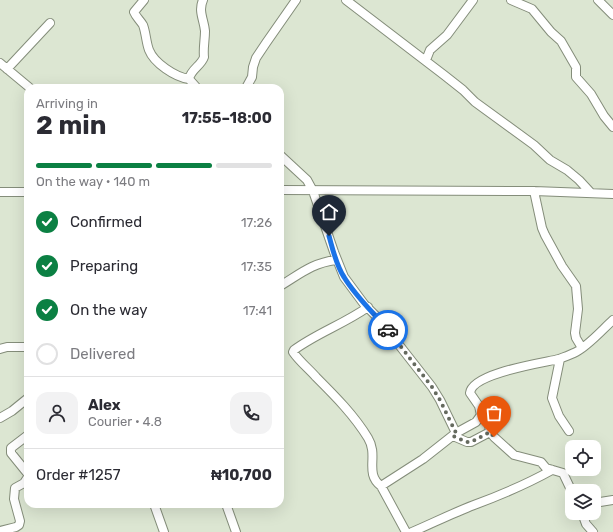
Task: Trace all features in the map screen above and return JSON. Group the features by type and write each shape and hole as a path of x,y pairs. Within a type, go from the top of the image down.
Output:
{"street":[{"path":"144,0 134,12 142,25 149,51 168,71 181,78 189,79 193,84"},
{"path":"189,79 192,71 203,61 204,57 205,31 204,21 200,10 203,0"},
{"path":"248,84 252,77 256,58 296,0"},
{"path":"346,0 426,60 463,90 475,102 534,146 550,160 579,180 591,193"},
{"path":"426,60 430,50 447,35 473,0"},
{"path":"512,0 532,9 551,32 561,41 576,68 576,77 591,94 604,116 613,127"},
{"path":"598,0 613,15"},
{"path":"7,69 50,23"},
{"path":"0,63 25,84"},
{"path":"284,159 307,180 312,190 336,260 344,277 432,387 440,400 455,434 467,442 471,442 490,432"},
{"path":"284,190 534,191 613,194"},
{"path":"534,191 542,228 545,235 562,266 576,286 578,308 575,333 576,338 582,348"},
{"path":"0,192 24,192"},
{"path":"284,283 322,261 336,260"},
{"path":"368,307 356,316 300,345 293,352 354,417 369,440 374,453 372,473 375,482 381,486 406,532"},
{"path":"568,484 563,474 546,468 541,462 514,455 500,444 490,432 490,426 482,418 479,406 470,393 472,388 485,379 513,369 560,359 577,352 611,325"},
{"path":"0,349 7,347 24,347"},
{"path":"560,359 552,398 569,431"},
{"path":"0,418 24,401"},
{"path":"381,486 423,459 455,434 482,418"},
{"path":"24,438 12,447 11,450 13,456 24,469"},
{"path":"412,532 529,483 552,470"},
{"path":"4,531 19,525 20,521 14,495 15,488 24,483"},
{"path":"601,502 613,500"},
{"path":"155,508 164,532"},
{"path":"227,508 236,532"},
{"path":"585,520 593,532"}],"way so far":[{"path":"388,330 432,387 440,400 456,433 453,436 465,442 471,442 490,432 494,437"}],"route":[{"path":"329,236 344,277 364,304 388,330"}]}
